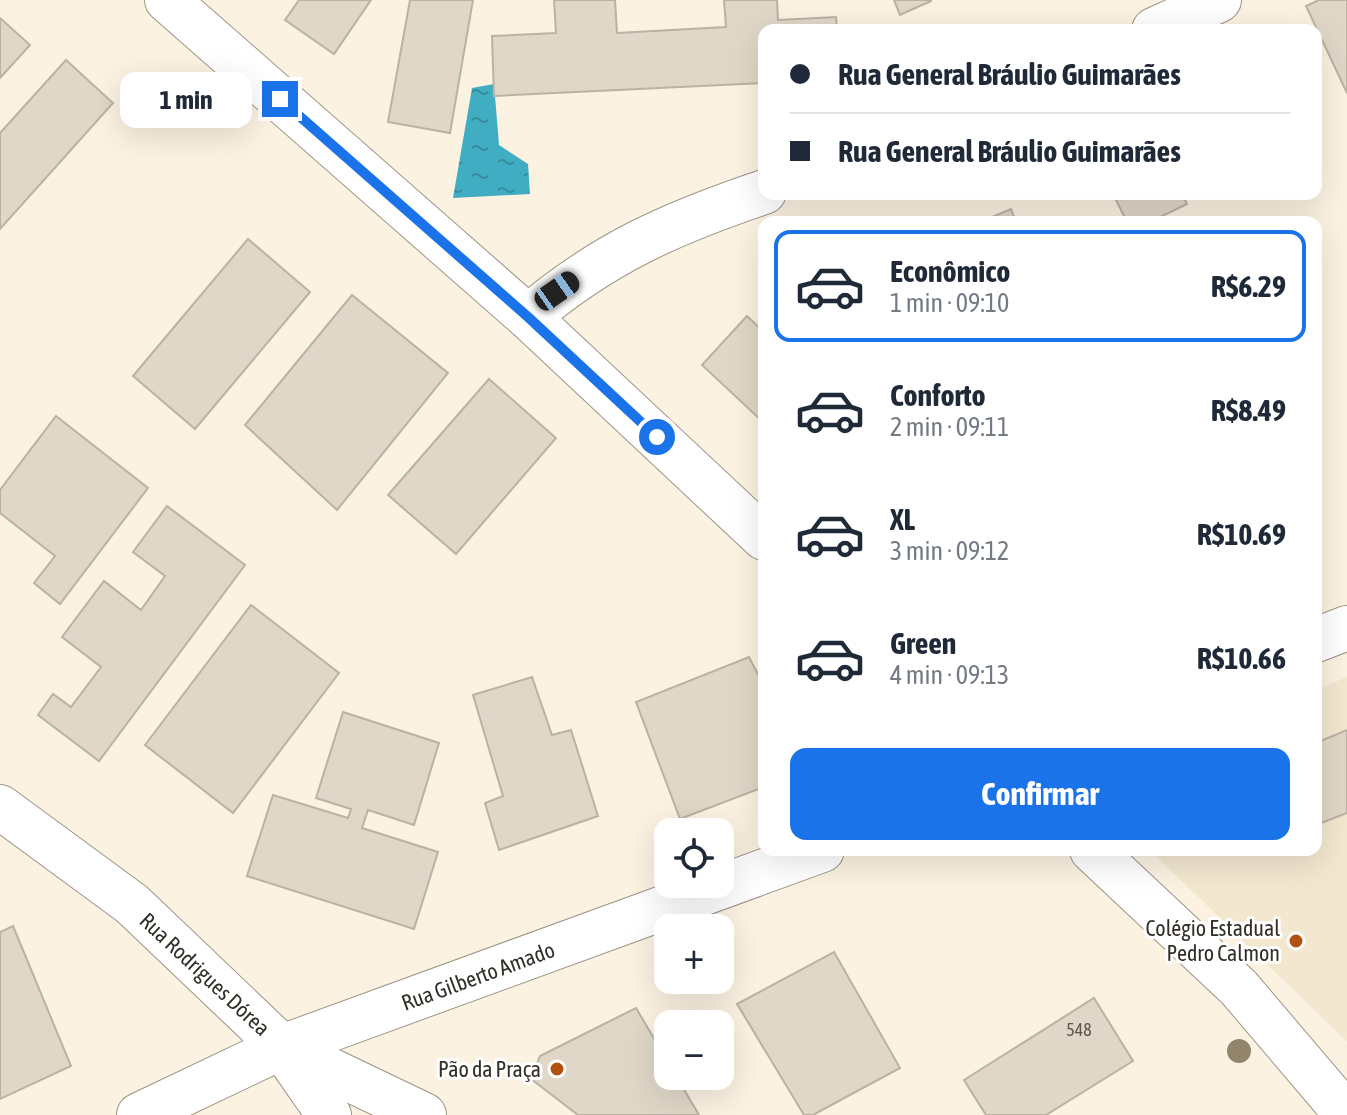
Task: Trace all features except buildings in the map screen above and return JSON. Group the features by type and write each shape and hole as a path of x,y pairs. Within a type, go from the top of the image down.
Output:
{"street":[{"path":"167,0 528,317 758,532"},
{"path":"1167,24 1219,0"},
{"path":"528,317 557,291 599,262 652,235 758,194"},
{"path":"1322,638 1347,628"},
{"name":"Rua Rodrigues Dórea","path":"0,807 132,904 282,1047 424,1115"},
{"name":"Rua Gilberto Amado","path":"139,1115 282,1047 806,856"},
{"path":"1098,856 1239,988 1347,1115"},
{"path":"282,1047 329,1115"}],"shaded area":[{"name":"Colégio Estadual Pedro Calmon","path":"1347,677 1347,1042 1156,856 1322,856 1322,687"}],"water":[{"path":"494,84 499,145 528,164 530,194 453,198 472,88"}],"place":[{"name":"Colégio Estadual Pedro Calmon","path":"1296,941"},
{"name":"Pão da Praça","path":"557,1069"}],"route":[{"path":"280,99 528,317 657,437"}]}
